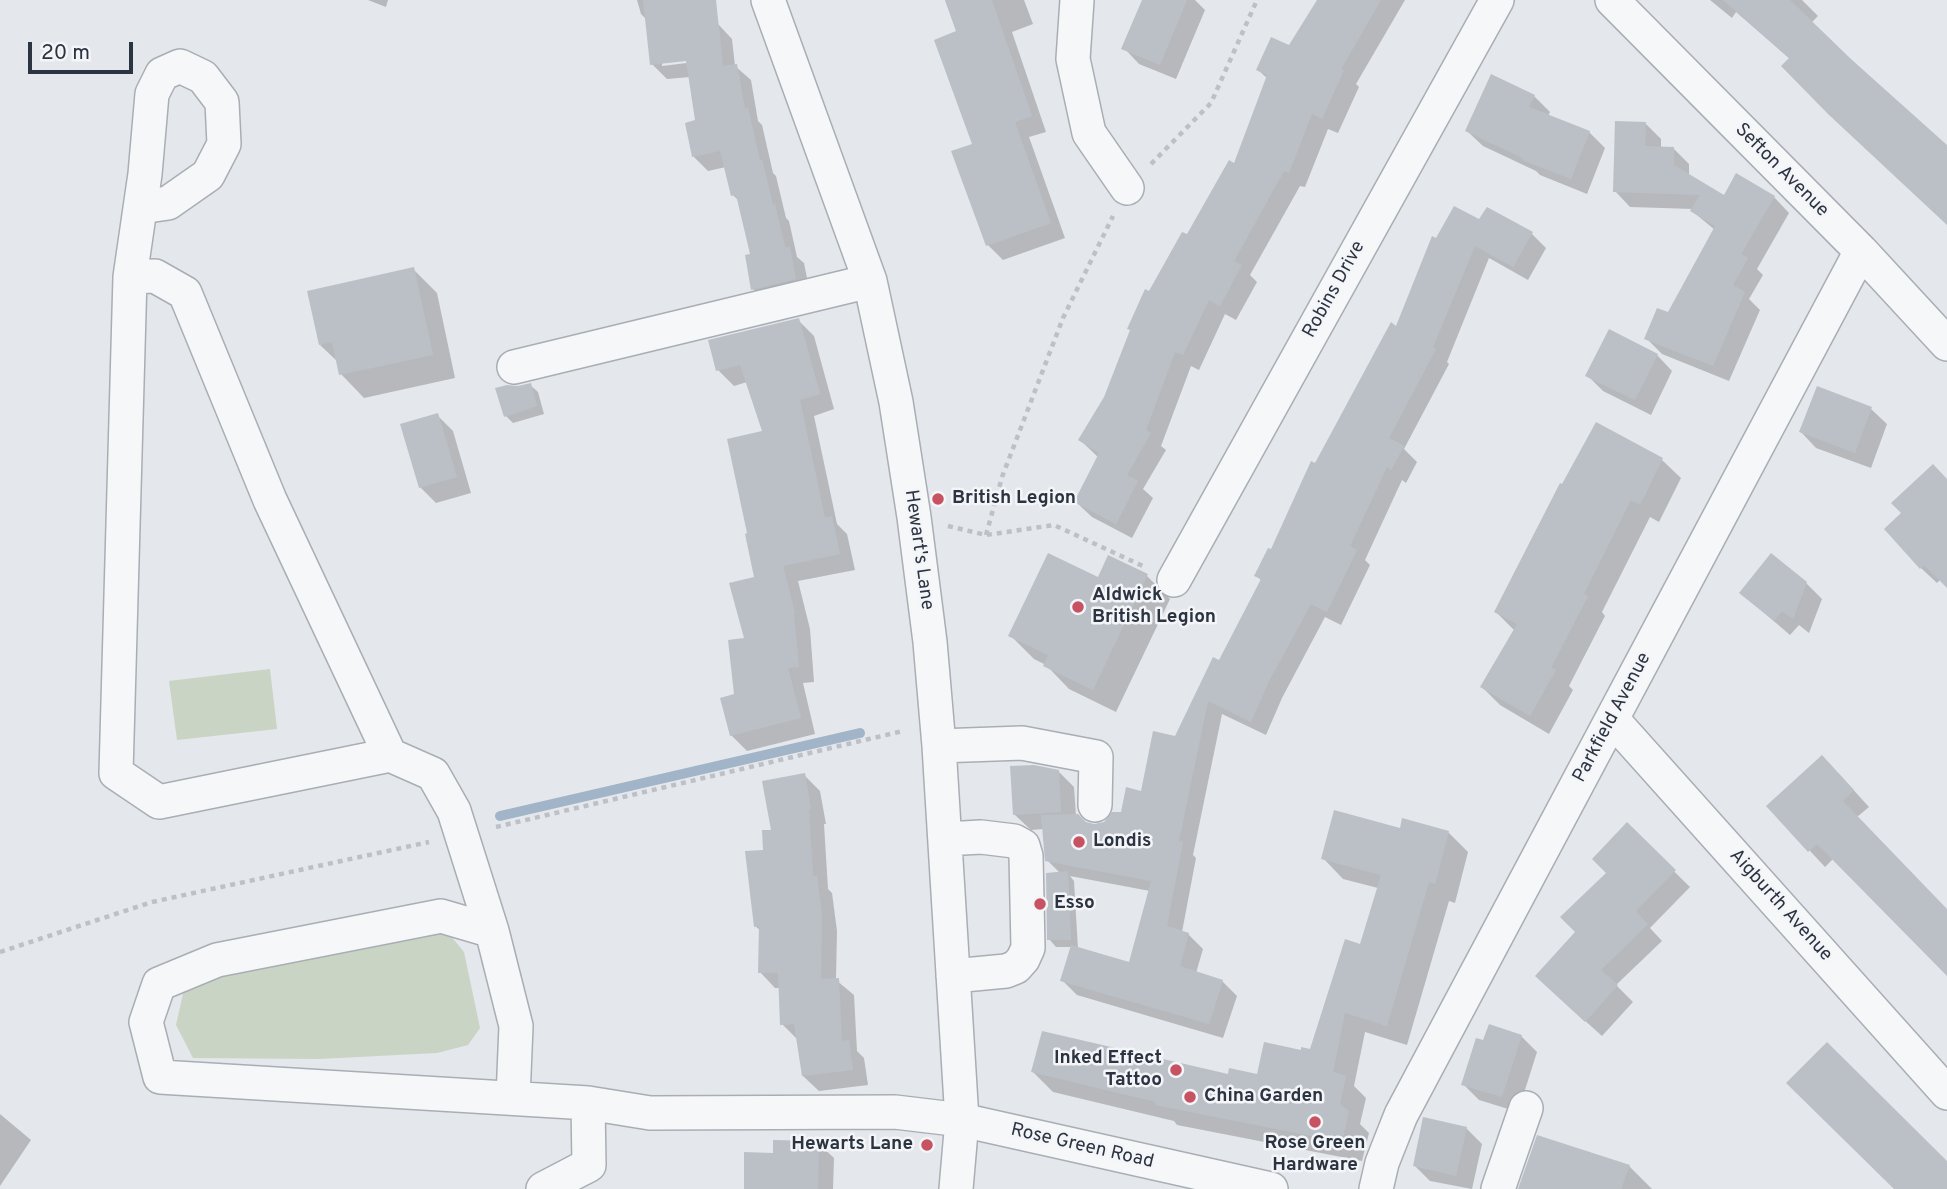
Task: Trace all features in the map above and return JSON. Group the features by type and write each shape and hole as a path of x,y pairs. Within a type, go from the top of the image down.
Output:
{"street":[{"name":"Hewart's Lane","path":"768,0 870,281 896,402 930,642 939,746 961,1120"},
{"path":"1077,0 1073,59 1088,133 1127,188"},
{"name":"Robins Drive","path":"1174,580 1497,0"},
{"name":"Sefton Avenue","path":"1612,0 1861,251 1947,344"},
{"path":"141,207 130,277 116,773 159,802 390,755 433,774 454,811 492,930 516,1027 513,1098"},
{"name":"Parkfield Avenue","path":"1376,1189 1382,1163 1401,1115 1861,251"},
{"path":"130,277 155,276 186,293 270,500 390,755"},
{"path":"514,367 870,281"},
{"name":"Aigburth Avenue","path":"1612,719 1947,1093"},
{"path":"939,746 1023,743 1096,757 1095,805"},
{"path":"945,839 981,837 1014,841 1023,846 1027,856 1028,948 1023,959 1016,967 1006,971 953,976"},
{"name":"Rose Green Road","path":"492,930 441,916 217,960 159,984 146,1023 160,1077 588,1103 650,1114 895,1112 961,1120 1271,1189"},
{"path":"543,1189 589,1166 588,1103"},
{"path":"1498,1189 1526,1108"},
{"path":"956,1189 961,1120"}],"path":[{"path":"986,535 1002,477 1063,318 1127,188 1210,103 1257,0"},
{"path":"914,517 986,535 1054,525 1174,580"}],"green space":[{"path":"270,669 277,729 177,740 169,681"},
{"path":"429,929 450,935 464,952 480,1028 468,1045 437,1053 319,1059 193,1058 176,1025 185,985 215,974"}],"building":[{"path":"643,0 716,0 723,66 737,64 745,109 748,108 785,247 790,247 796,279 751,290 745,255 750,254 736,195 731,196 720,151 692,157 685,123 695,120 686,61 650,65"},
{"path":"945,0 992,0 1032,116 1015,122 1051,223 986,246 951,151 972,144 934,40 956,31"},
{"path":"1142,0 1187,0 1160,65 1121,49"},
{"path":"1317,0 1381,0 1341,69 1344,70 1322,119 1312,114 1289,173 1284,171 1234,261 1242,265 1220,306 1209,300 1183,355 1175,352 1146,430 1151,433 1127,475 1138,481 1116,524 1074,502 1099,453 1078,440 1104,397 1130,330 1127,329 1145,289 1149,291 1182,232 1187,234 1229,160 1234,163 1267,75 1256,70 1271,37 1289,45"},
{"path":"1723,0 1790,0 1947,145 1947,225 1828,114 1781,66 1789,58"},
{"path":"1491,74 1535,95 1529,107 1590,131 1571,179 1522,160 1523,158 1465,131"},
{"path":"1615,121 1646,122 1645,146 1674,147 1674,165 1724,195 1736,173 1775,196 1741,254 1748,258 1733,285 1745,292 1713,366 1644,339 1657,308 1668,312 1715,226 1690,211 1700,195 1613,192"},
{"path":"1454,206 1479,219 1487,207 1533,232 1513,267 1475,246 1433,347 1436,349 1389,438 1404,446 1391,470 1387,467 1350,546 1357,550 1327,612 1311,604 1268,683 1251,722 1208,701 1179,841 1183,842 1167,926 1189,933 1180,966 1223,980 1209,1024 1060,981 1071,945 1129,962 1151,881 1045,861 1041,815 1078,814 1086,822 1104,822 1112,812 1121,812 1126,787 1141,791 1153,731 1175,736 1213,657 1219,660 1261,579 1254,576 1268,548 1271,549 1311,461 1315,463 1391,322 1396,326 1432,236 1436,238"},
{"path":"414,267 433,355 339,375 332,342 319,345 307,291"},
{"path":"799,318 820,394 800,400 825,518 832,516 840,554 783,566 795,613 799,667 788,668 801,718 730,736 720,698 734,694 728,640 744,638 729,583 754,577 727,439 762,431 740,365 716,371 708,340"},
{"path":"1609,329 1658,354 1635,400 1585,376"},
{"path":"531,383 537,406 504,417 495,388"},
{"path":"1817,386 1872,407 1855,453 1799,432"},
{"path":"438,413 457,477 419,488 400,424"},
{"path":"1596,422 1663,458 1640,505 1631,500 1584,594 1588,596 1551,668 1556,670 1530,716 1480,687 1517,624 1494,612 1560,483 1562,484"},
{"path":"1933,464 1947,479 1947,588 1924,565 1920,569 1884,529 1901,513 1891,503"},
{"name":"Aldwick British Legion","path":"1048,553 1098,577 1108,555 1148,574 1093,690 1043,666 1048,655 1008,636"},
{"path":"1771,553 1807,582 1793,619 1782,611 1774,621 1739,593"},
{"path":"1822,755 1854,790 1843,801 1947,909 1947,976 1817,844 1808,852 1766,806"},
{"path":"1034,765 1059,770 1061,812 1013,815 1010,766"},
{"path":"805,773 811,809 813,876 817,876 822,915 821,979 839,978 842,1041 849,1040 853,1070 802,1076 794,1024 780,1025 778,973 758,973 759,926 754,927 745,851 763,850 762,830 771,830 762,781"},
{"path":"1334,810 1400,828 1402,818 1449,831 1435,884 1429,882 1387,1026 1345,1013 1333,1072 1346,1076 1340,1104 1349,1111 1342,1142 1155,1105 1156,1102 1031,1072 1042,1031 1228,1074 1229,1068 1257,1074 1264,1042 1301,1050 1301,1047 1310,1049 1345,939 1360,944 1381,875 1321,859"},
{"path":"1627,822 1676,870 1636,911 1648,924 1601,970 1618,985 1585,1022 1535,976 1575,932 1560,917 1606,873 1592,859"},
{"path":"1068,871 1071,940 1047,940 1046,873"},
{"path":"1489,1024 1522,1035 1502,1097 1461,1085 1476,1038 1483,1040"},
{"path":"1827,1042 1947,1161 1947,1189 1894,1189 1786,1083"},
{"path":"1423,1117 1467,1127 1456,1176 1413,1166"},
{"path":"1537,1135 1630,1165 1621,1189 1518,1189"},
{"path":"773,1140 819,1141 818,1189 744,1189 744,1152 773,1153"}],"waterway":[{"path":"500,816 860,733"}],"place":[{"name":"British Legion","path":"938,499"},
{"name":"Aldwick British Legion","path":"1078,607"},
{"name":"Londis","path":"1079,842"},
{"name":"Esso","path":"1040,904"},
{"name":"Inked Effect Tattoo","path":"1176,1070"},
{"name":"China Garden","path":"1190,1097"},
{"name":"Rose Green Hardware","path":"1315,1122"},
{"name":"Hewarts Lane","path":"927,1145"}]}
